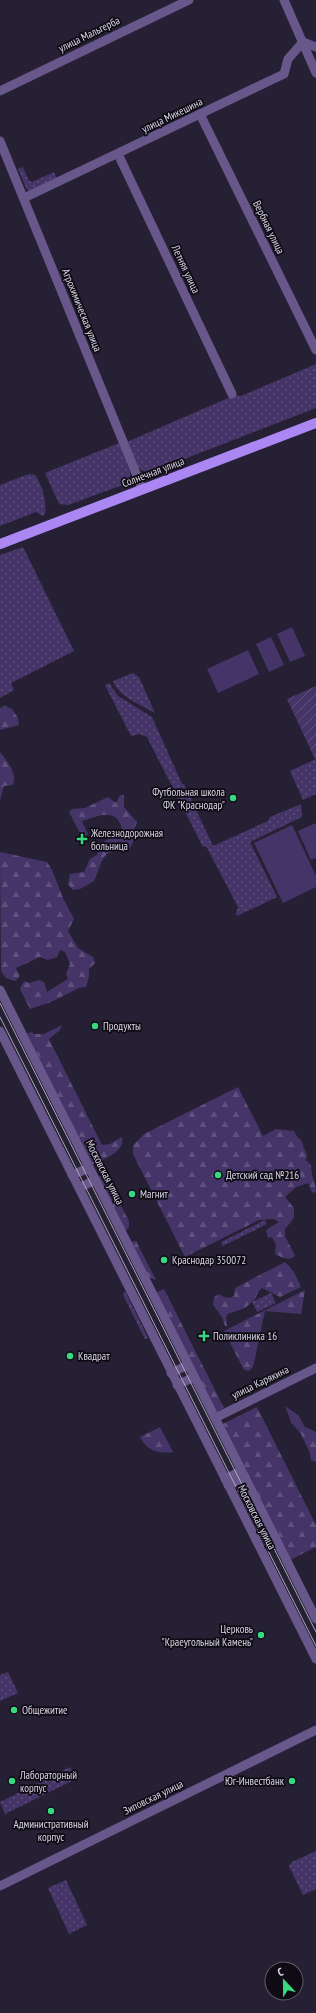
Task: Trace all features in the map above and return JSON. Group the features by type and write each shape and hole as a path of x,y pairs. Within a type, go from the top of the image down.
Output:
{"main road":[{"name":"Солнечная улица","path":"0,544 142,488 316,423"}],"street":[{"name":"улица Мальгерба","path":"0,91 189,0"},
{"path":"284,0 316,73"},
{"path":"303,42 316,47"},
{"name":"улица Микешина","path":"24,198 284,74 288,60 303,42"},
{"name":"Вербная улица","path":"200,114 316,350"},
{"name":"Агрохимическая улица","path":"0,141 142,488"},
{"name":"Летняя улица","path":"118,154 232,394"},
{"name":"Московская улица","path":"0,990 316,1620"},
{"name":"Московская улица","path":"0,1031 316,1659"},
{"path":"72,1175 89,1168"},
{"path":"79,1188 95,1180"},
{"path":"171,1373 188,1365"},
{"name":"улица Карякина","path":"215,1418 316,1368"},
{"path":"177,1385 194,1377"},
{"path":"226,1482 243,1474"},
{"name":"Зиповская улица","path":"0,1886 316,1730"}],"green space":[{"path":"23,167 29,181 32,182 54,172 57,179 30,191 27,190 18,169"},
{"path":"316,364 316,408 148,473 138,468 127,442 235,395 241,396"},
{"path":"119,443 130,472 130,476 125,484 68,505 59,504 45,473"},
{"path":"29,474 35,475 42,488 45,499 45,514 43,516 36,512 0,526 0,485"},
{"path":"23,547 74,651 11,683 14,690 0,698 0,555"},
{"path":"292,627 305,656 290,662 277,634"},
{"path":"271,637 284,665 269,672 256,644"},
{"path":"248,650 259,674 218,693 207,669"},
{"path":"133,673 139,677 155,713 125,696 116,687 113,681"},
{"path":"109,683 118,696 152,717 182,784 184,784 213,846 268,821 270,817 301,804 302,817 250,842 277,897 237,916 236,913 238,907 206,846 203,847 147,737 140,734 131,736 105,685"},
{"path":"316,686 316,759 315,759 287,699"},
{"path":"5,706 12,709 18,718 19,725 0,730 0,708"},
{"path":"0,752 13,772 14,781 13,785 4,786 0,800"},
{"path":"316,759 316,794 303,800 290,771"},
{"path":"120,795 124,795 124,807 137,822 132,834 134,840 128,851 111,852 106,855 94,881 80,889 73,890 68,884 70,874 84,872 90,859 97,855 101,845 107,840 123,832 117,819 112,816 101,815 82,821 88,834 83,839 69,812 72,809 85,808 108,797 116,803"},
{"path":"316,823 316,858 311,860 298,831"},
{"path":"292,825 316,876 316,887 283,903 254,843"},
{"path":"0,852 47,862 74,919 68,931 78,948 93,957 95,963 89,969 89,977 86,987 79,988 51,1002 30,1009 20,989 24,981 29,983 39,980 44,982 47,992 68,979 66,974 70,964 65,952 60,950 57,957 48,960 40,957 16,968 20,976 15,981 6,978 1,971"},
{"path":"62,1025 60,1030 49,1039 102,1145 110,1144 122,1137 121,1147 117,1151 92,1165 27,1033 33,1032 33,1034 44,1034"},
{"name":"Детский сад №216","path":"238,1087 263,1136 276,1129 294,1131 301,1140 307,1156 306,1160 311,1165 316,1193 312,1192 308,1183 296,1187 285,1197 294,1208 294,1218 285,1229 285,1236 295,1256 290,1259 275,1254 276,1245 272,1237 268,1238 266,1230 279,1222 274,1219 259,1220 185,1257 133,1154 133,1145 144,1134"},
{"path":"104,1174 129,1221 129,1227 124,1232 98,1177"},
{"path":"265,1220 267,1224 223,1246 221,1242"},
{"path":"136,1241 156,1280 147,1277 129,1242"},
{"path":"285,1262 294,1272 301,1287 280,1297 262,1288 258,1292 255,1299 245,1308 228,1314 226,1317 227,1326 225,1326 222,1317 213,1305 214,1297 219,1294 226,1298 230,1298 234,1296 235,1288"},
{"path":"164,1289 224,1408 215,1413 155,1293"},
{"path":"305,1290 301,1314 265,1311 253,1367 249,1371 244,1370 224,1331"},
{"path":"125,1291 148,1338 145,1339 123,1295"},
{"path":"271,1293 276,1303 257,1312 252,1302"},
{"path":"285,1406 298,1415 305,1427 316,1432 316,1462 311,1460 310,1453 301,1434 291,1422"},
{"path":"257,1407 316,1525 316,1547 290,1560 221,1425"},
{"path":"160,1427 173,1452 158,1452 146,1446 140,1437"},
{"path":"8,1672 18,1693 0,1701 0,1675"},
{"path":"70,1767 76,1779 5,1814 0,1802"},
{"path":"316,1851 316,1889 303,1895 289,1866 292,1862"},
{"path":"66,1880 87,1925 69,1934 48,1888"}],"tram line":[{"path":"0,1003 316,1632"},
{"path":"0,1017 316,1646"}],"place":[{"name":"Футбольная школа ФК \"Краснодар\"","path":"233,798"},
{"name":"Железнодорожная больница","path":"82,839"},
{"name":"Продукты","path":"95,1026"},
{"name":"Детский сад №216","path":"218,1175"},
{"name":"Магнит","path":"132,1194"},
{"name":"Краснодар 350072","path":"164,1260"},
{"name":"Поликлиника 16","path":"204,1336"},
{"name":"Квадрат","path":"70,1356"},
{"name":"Церковь \"Краеугольный Камень\"","path":"261,1635"},
{"name":"Общежитие","path":"14,1710"},
{"name":"Лабораторный корпус","path":"12,1781"},
{"name":"Юг-Инвестбанк","path":"292,1781"},
{"name":"Административный корпус","path":"51,1811"}]}
